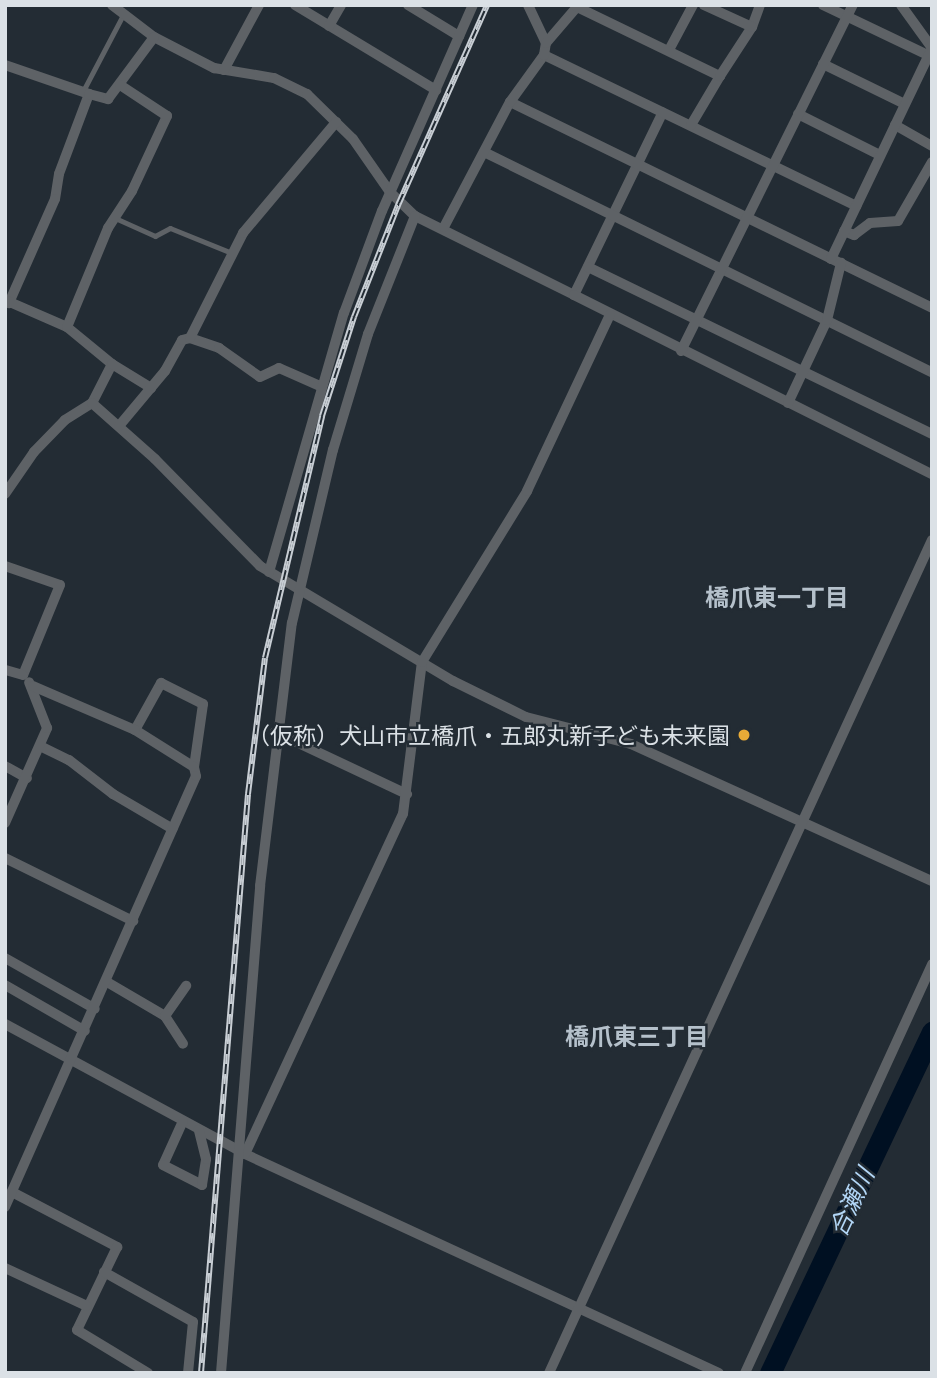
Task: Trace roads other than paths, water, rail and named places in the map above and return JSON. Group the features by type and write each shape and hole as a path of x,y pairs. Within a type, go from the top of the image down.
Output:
{"street":[{"path":"113,5 128,10 154,37 224,70 289,83 336,122 368,156 390,192 415,216 444,228 610,316 932,474"},
{"path":"224,70 260,5"},
{"path":"295,5 436,90"},
{"path":"329,26 341,5"},
{"path":"408,5 459,36"},
{"path":"269,572 320,386 390,192 473,5"},
{"path":"528,5 545,49 663,112 856,206"},
{"path":"669,50 693,5"},
{"path":"704,5 752,27"},
{"path":"691,125 752,27 760,5"},
{"path":"823,5 850,11 928,55"},
{"path":"788,403 827,320 836,261 844,232 932,48 901,5"},
{"path":"444,228 510,102 577,7 720,76"},
{"path":"681,351 850,11"},
{"path":"5,65 108,99 154,37"},
{"path":"823,64 905,104"},
{"path":"68,327 115,218 167,116 120,85"},
{"path":"86,92 59,174 55,199 7,302 68,327 112,364 151,388"},
{"path":"510,102 932,308"},
{"path":"574,295 663,112"},
{"path":"798,114 880,155"},
{"path":"190,338 243,233 336,122"},
{"path":"895,125 932,146"},
{"path":"484,152 932,372"},
{"path":"844,232 854,235 870,223 898,221 932,162"},
{"path":"221,1373 242,1152 275,732 298,590 368,334 415,216"},
{"path":"588,267 932,433"},
{"path":"242,1152 402,814 407,794 422,662 527,491 610,316"},
{"path":"119,426 151,388 182,340 190,338 219,348 260,377 279,368 320,386"},
{"path":"6,489 65,420 92,403 112,364"},
{"path":"92,403 269,572 422,662 526,717 631,744 803,826 932,881"},
{"path":"549,1373 803,826 932,540"},
{"path":"5,566 60,585 23,675"},
{"path":"5,670 23,675 33,686 47,723 41,747 5,822"},
{"path":"5,1207 72,1062 196,776 194,767 203,704 161,683 135,730"},
{"path":"33,686 135,730 194,767"},
{"path":"275,732 407,794"},
{"path":"41,747 69,760 114,794 173,829"},
{"path":"5,766 27,778"},
{"path":"5,858 133,921"},
{"path":"5,958 95,1009"},
{"path":"744,1373 932,964"},
{"path":"107,982 165,1016 184,1044"},
{"path":"5,985 85,1031"},
{"path":"165,1016 186,986"},
{"path":"5,1024 242,1152 719,1373"},
{"path":"183,1121 163,1165 202,1185 206,1159 199,1129"},
{"path":"12,1192 117,1247 77,1330 148,1373"},
{"path":"5,1268 88,1306"},
{"path":"104,1272 193,1322 188,1373"}],"lane":[{"path":"86,92 128,10"},
{"path":"115,218 155,236 170,228 232,253"}],"waterway":[{"name":"合瀬川","path":"770,1373 932,1032"}],"railway":[{"path":"201,1373 248,794 265,658 322,416 354,317 399,203 487,5"}],"place":[{"name":"（仮称）犬山市立橋爪・五郎丸新子ども未来園","path":"744,735"}],"district":[{"name":"橋爪東一丁目","path":"777,597"},
{"name":"橋爪東三丁目","path":"637,1036"}]}
